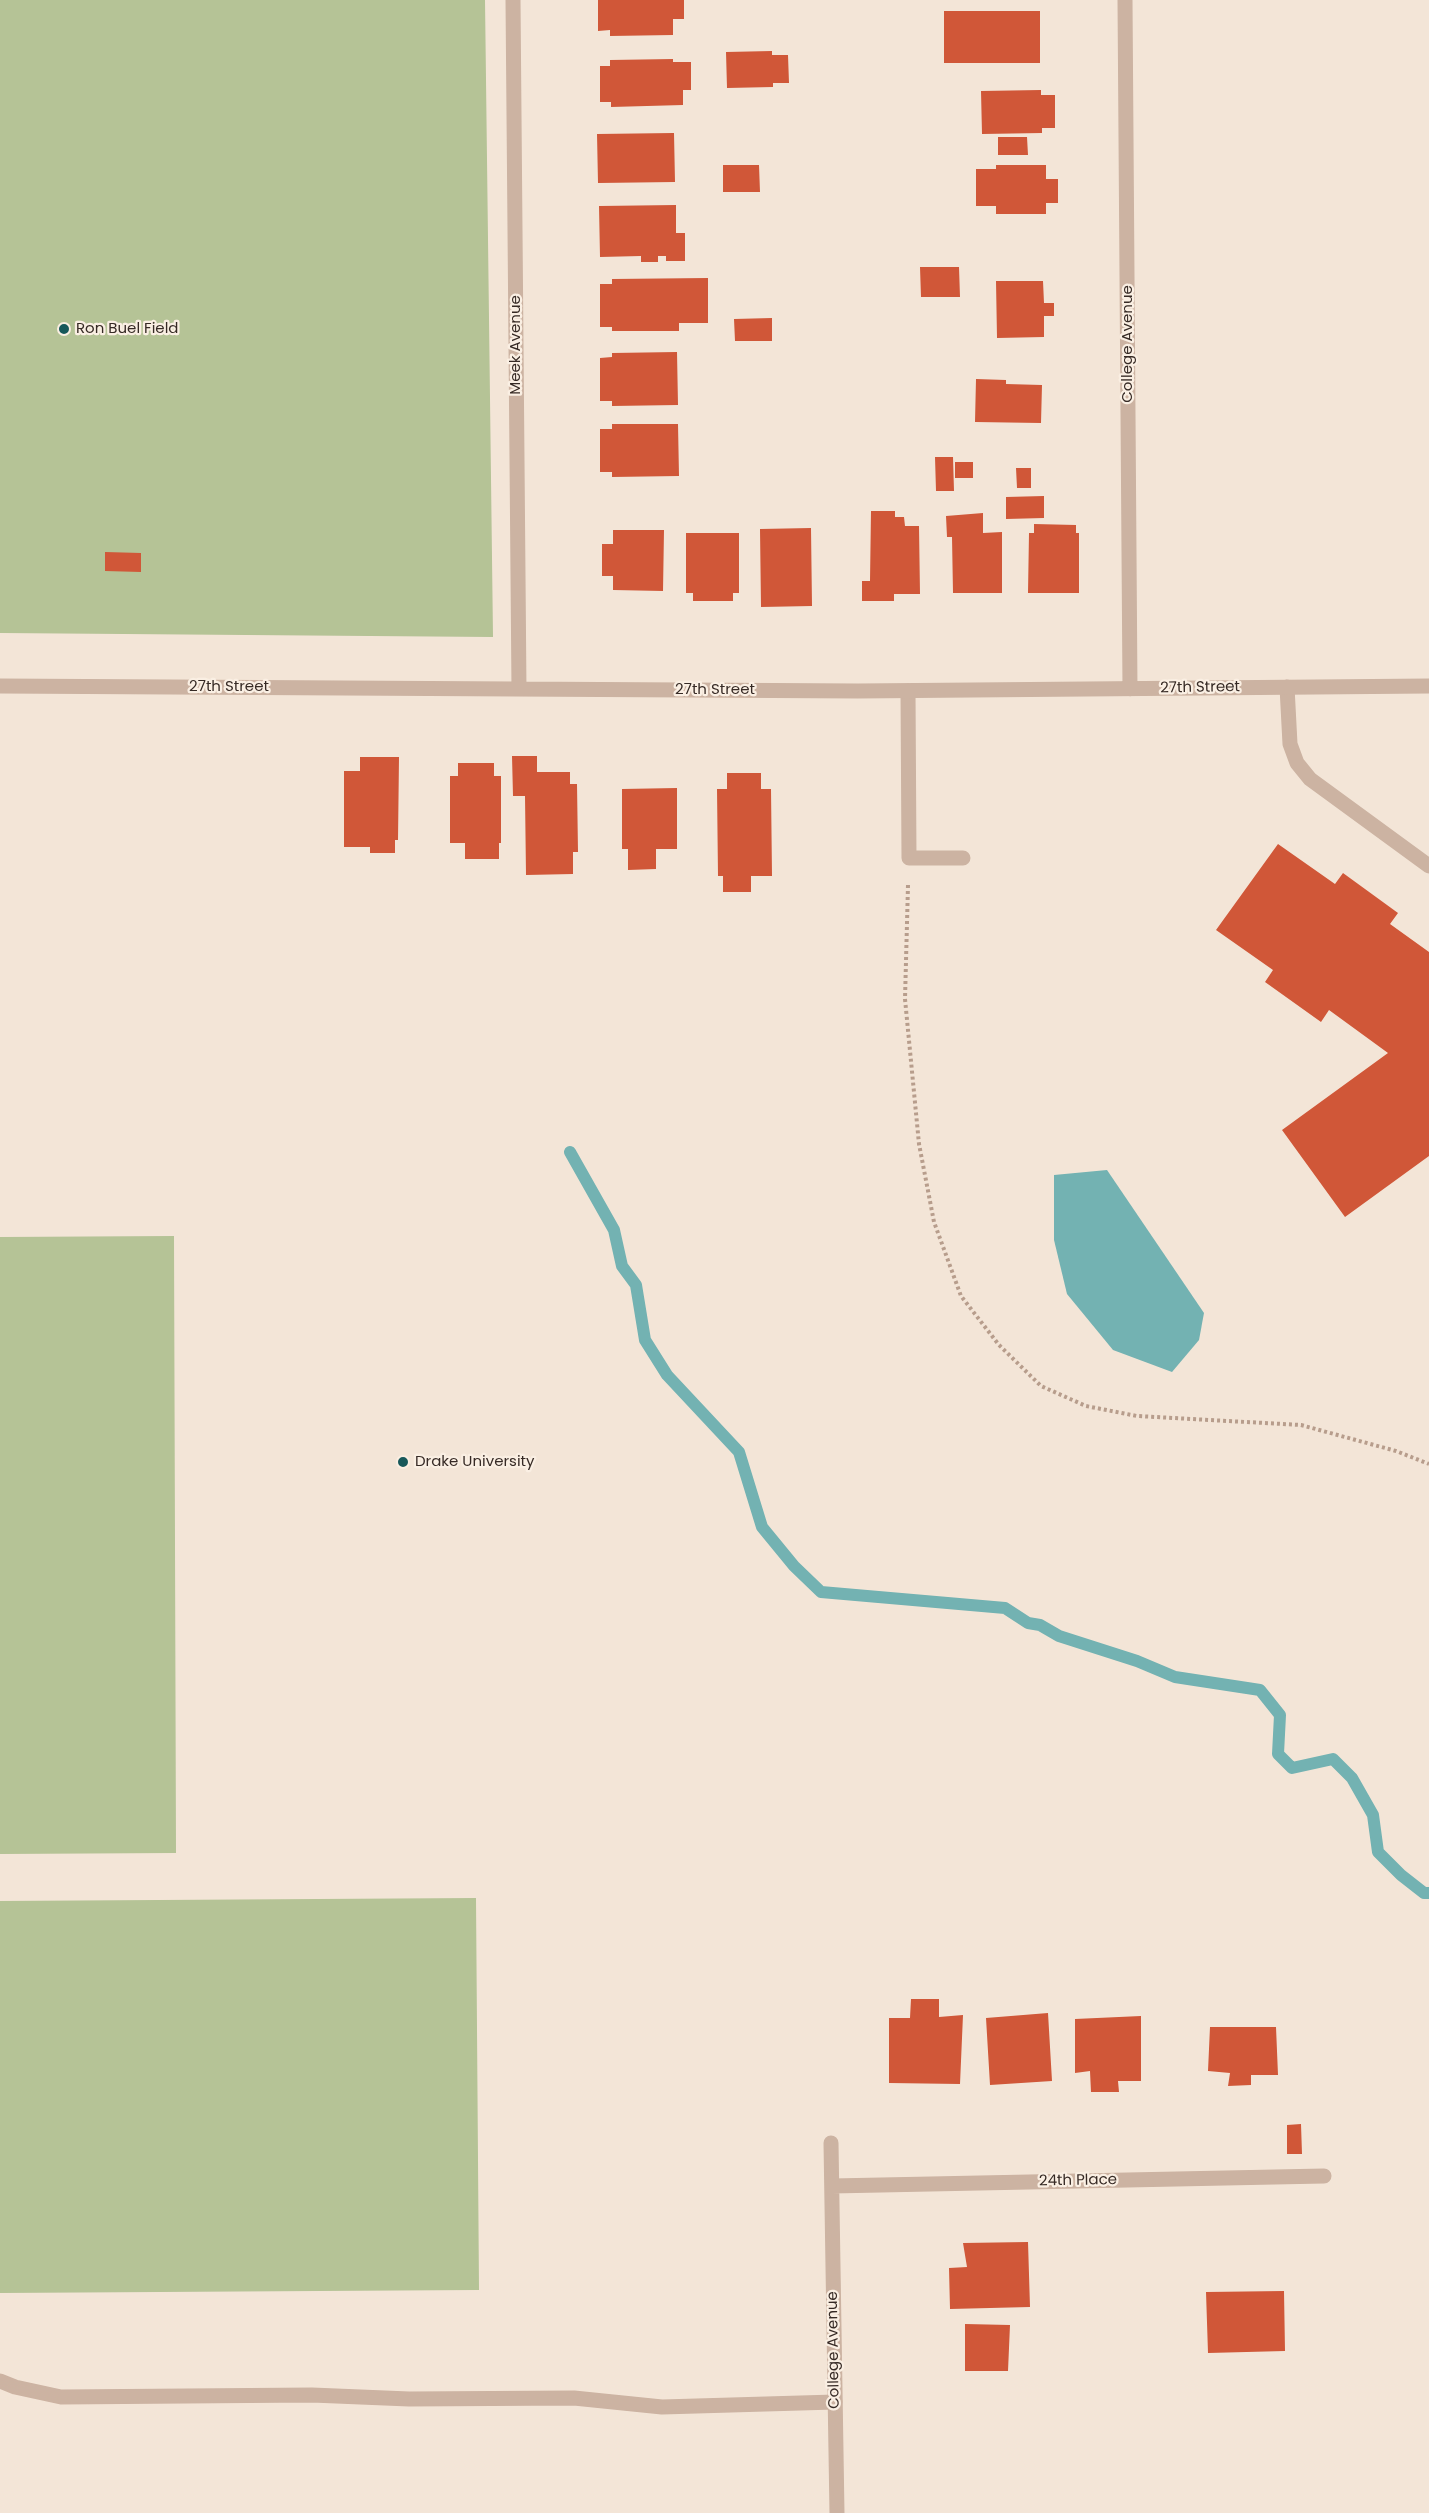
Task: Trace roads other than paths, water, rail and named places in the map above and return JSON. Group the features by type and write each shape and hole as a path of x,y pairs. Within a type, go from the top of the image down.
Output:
{"street":[{"name":"Meek Avenue","path":"513,0 519,689"},
{"name":"College Avenue","path":"1125,0 1130,689"},
{"name":"27th Street","path":"0,686 908,691 1429,686"},
{"path":"1287,687 1290,744 1297,762 1304,771 1310,778 1429,866"},
{"path":"908,691 909,858 963,858"},
{"name":"College Avenue","path":"831,2143 837,2513"},
{"name":"24th Place","path":"832,2186 1324,2176"},
{"path":"0,2381 15,2387 61,2397 312,2395 409,2399 574,2398 663,2407 835,2402"}],"water":[{"path":"1107,1170 1204,1313 1199,1340 1172,1372 1113,1350 1067,1294 1054,1240 1054,1175"}],"waterway":[{"path":"570,1152 614,1230 622,1266 636,1285 645,1340 667,1375 739,1452 762,1527 794,1566 821,1592 1005,1608 1028,1623 1040,1625 1059,1636 1137,1661 1175,1677 1260,1690 1280,1715 1278,1754 1292,1768 1333,1759 1352,1778 1373,1815 1378,1852 1401,1875 1424,1893 1429,1893"}],"place":[{"name":"Ron Buel Field","path":"64,329"},
{"name":"Drake University","path":"403,1462"}]}
